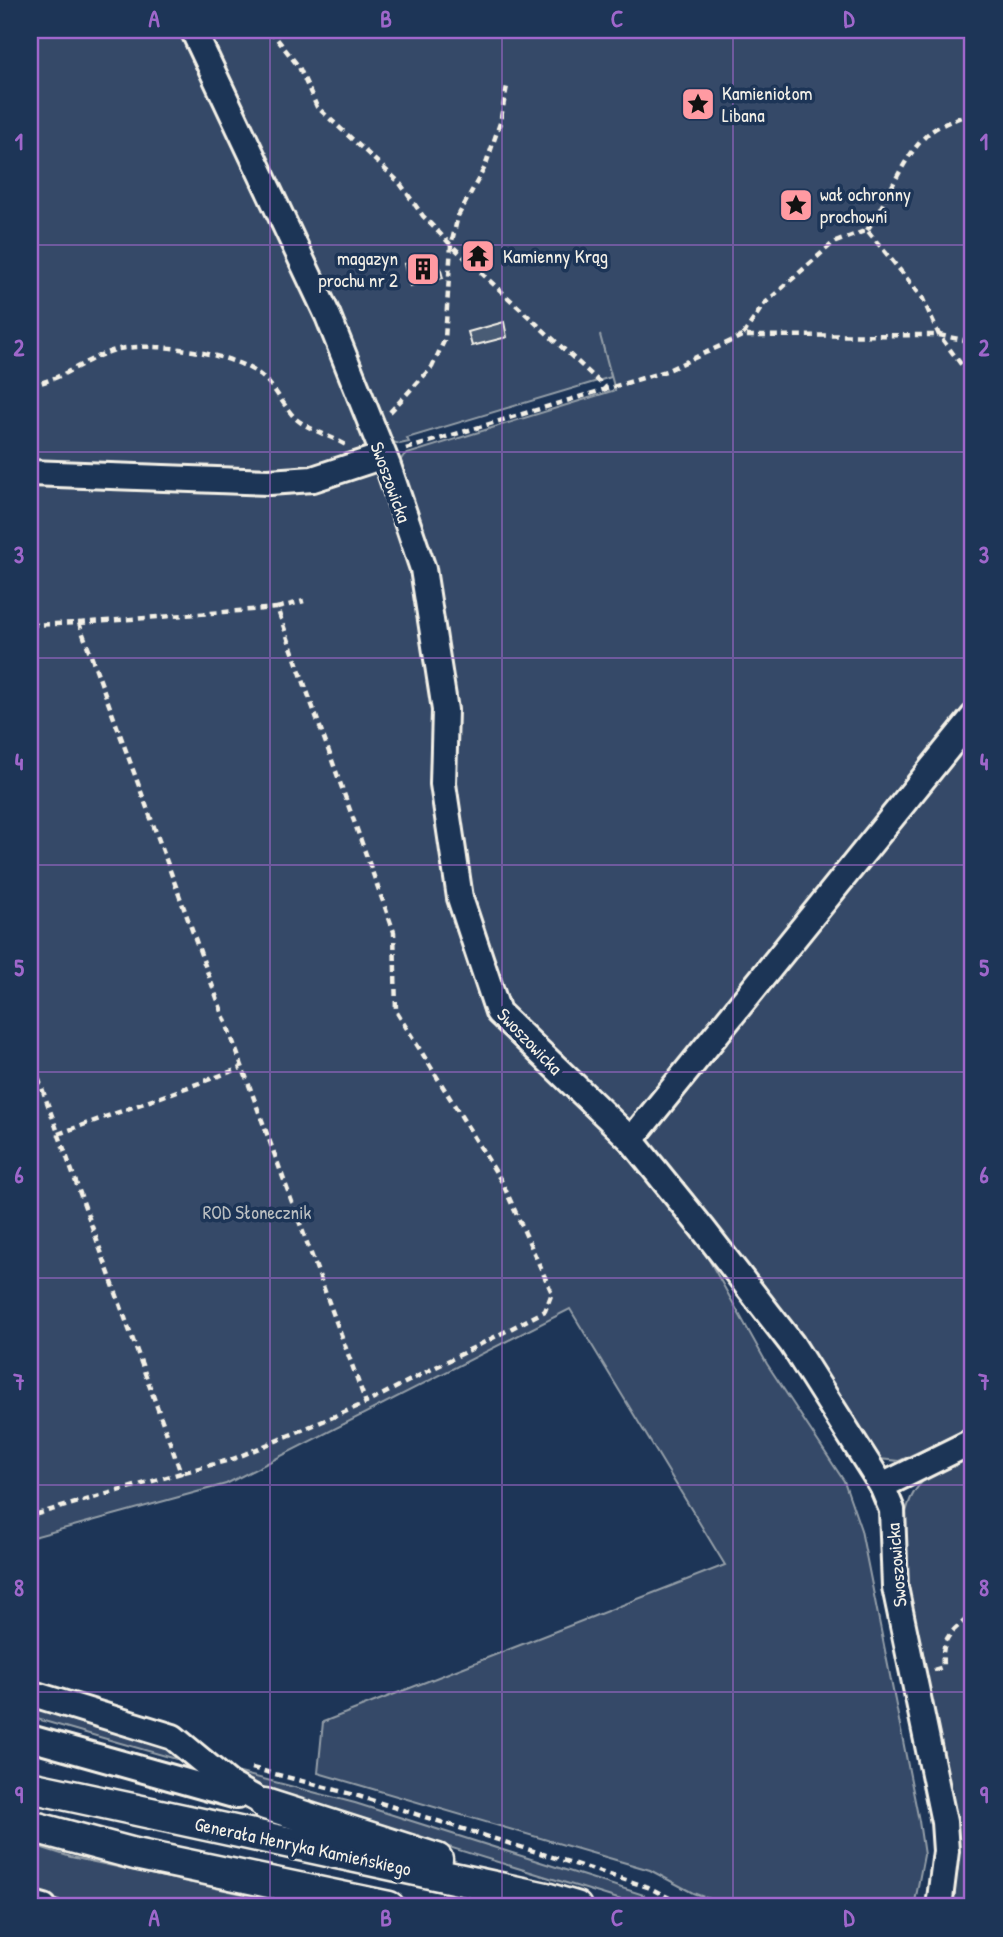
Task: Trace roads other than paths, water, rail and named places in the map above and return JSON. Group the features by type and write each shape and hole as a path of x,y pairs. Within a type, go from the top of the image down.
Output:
{"main road":[{"name":"Generała Henryka Kamieńskiego","path":"30,1787 546,1898 576,1907"},
{"path":"265,1804 383,1839 546,1898"},
{"path":"30,1826 135,1853 389,1907"},
{"path":"294,1886 322,1907"}],"street":[{"name":"Swoszowicka","path":"193,30 328,316 383,456 422,569 445,710 443,784 460,898 498,1012 631,1140 792,1344 882,1486 892,1510 895,1587 944,1822 944,1874 939,1907"},
{"path":"30,473 269,482 313,479 383,456"},
{"path":"631,1140 973,717"},
{"path":"882,1486 973,1441"},
{"path":"30,1693 173,1737 231,1785 265,1804"},
{"name":"Generała Henryka Kamieńskiego","path":"30,1738 265,1804"},
{"path":"30,1903 44,1907"}],"place":[{"name":"Kamieniołom Libana","path":"698,104"},
{"name":"wał ochronny prochowni","path":"796,205"},
{"name":"Kamienny Krąg","path":"478,256"},
{"name":"magazyn prochu nr 2","path":"423,269"}],"park label":[{"name":"ROD Słonecznik","path":"257,1212"}]}
